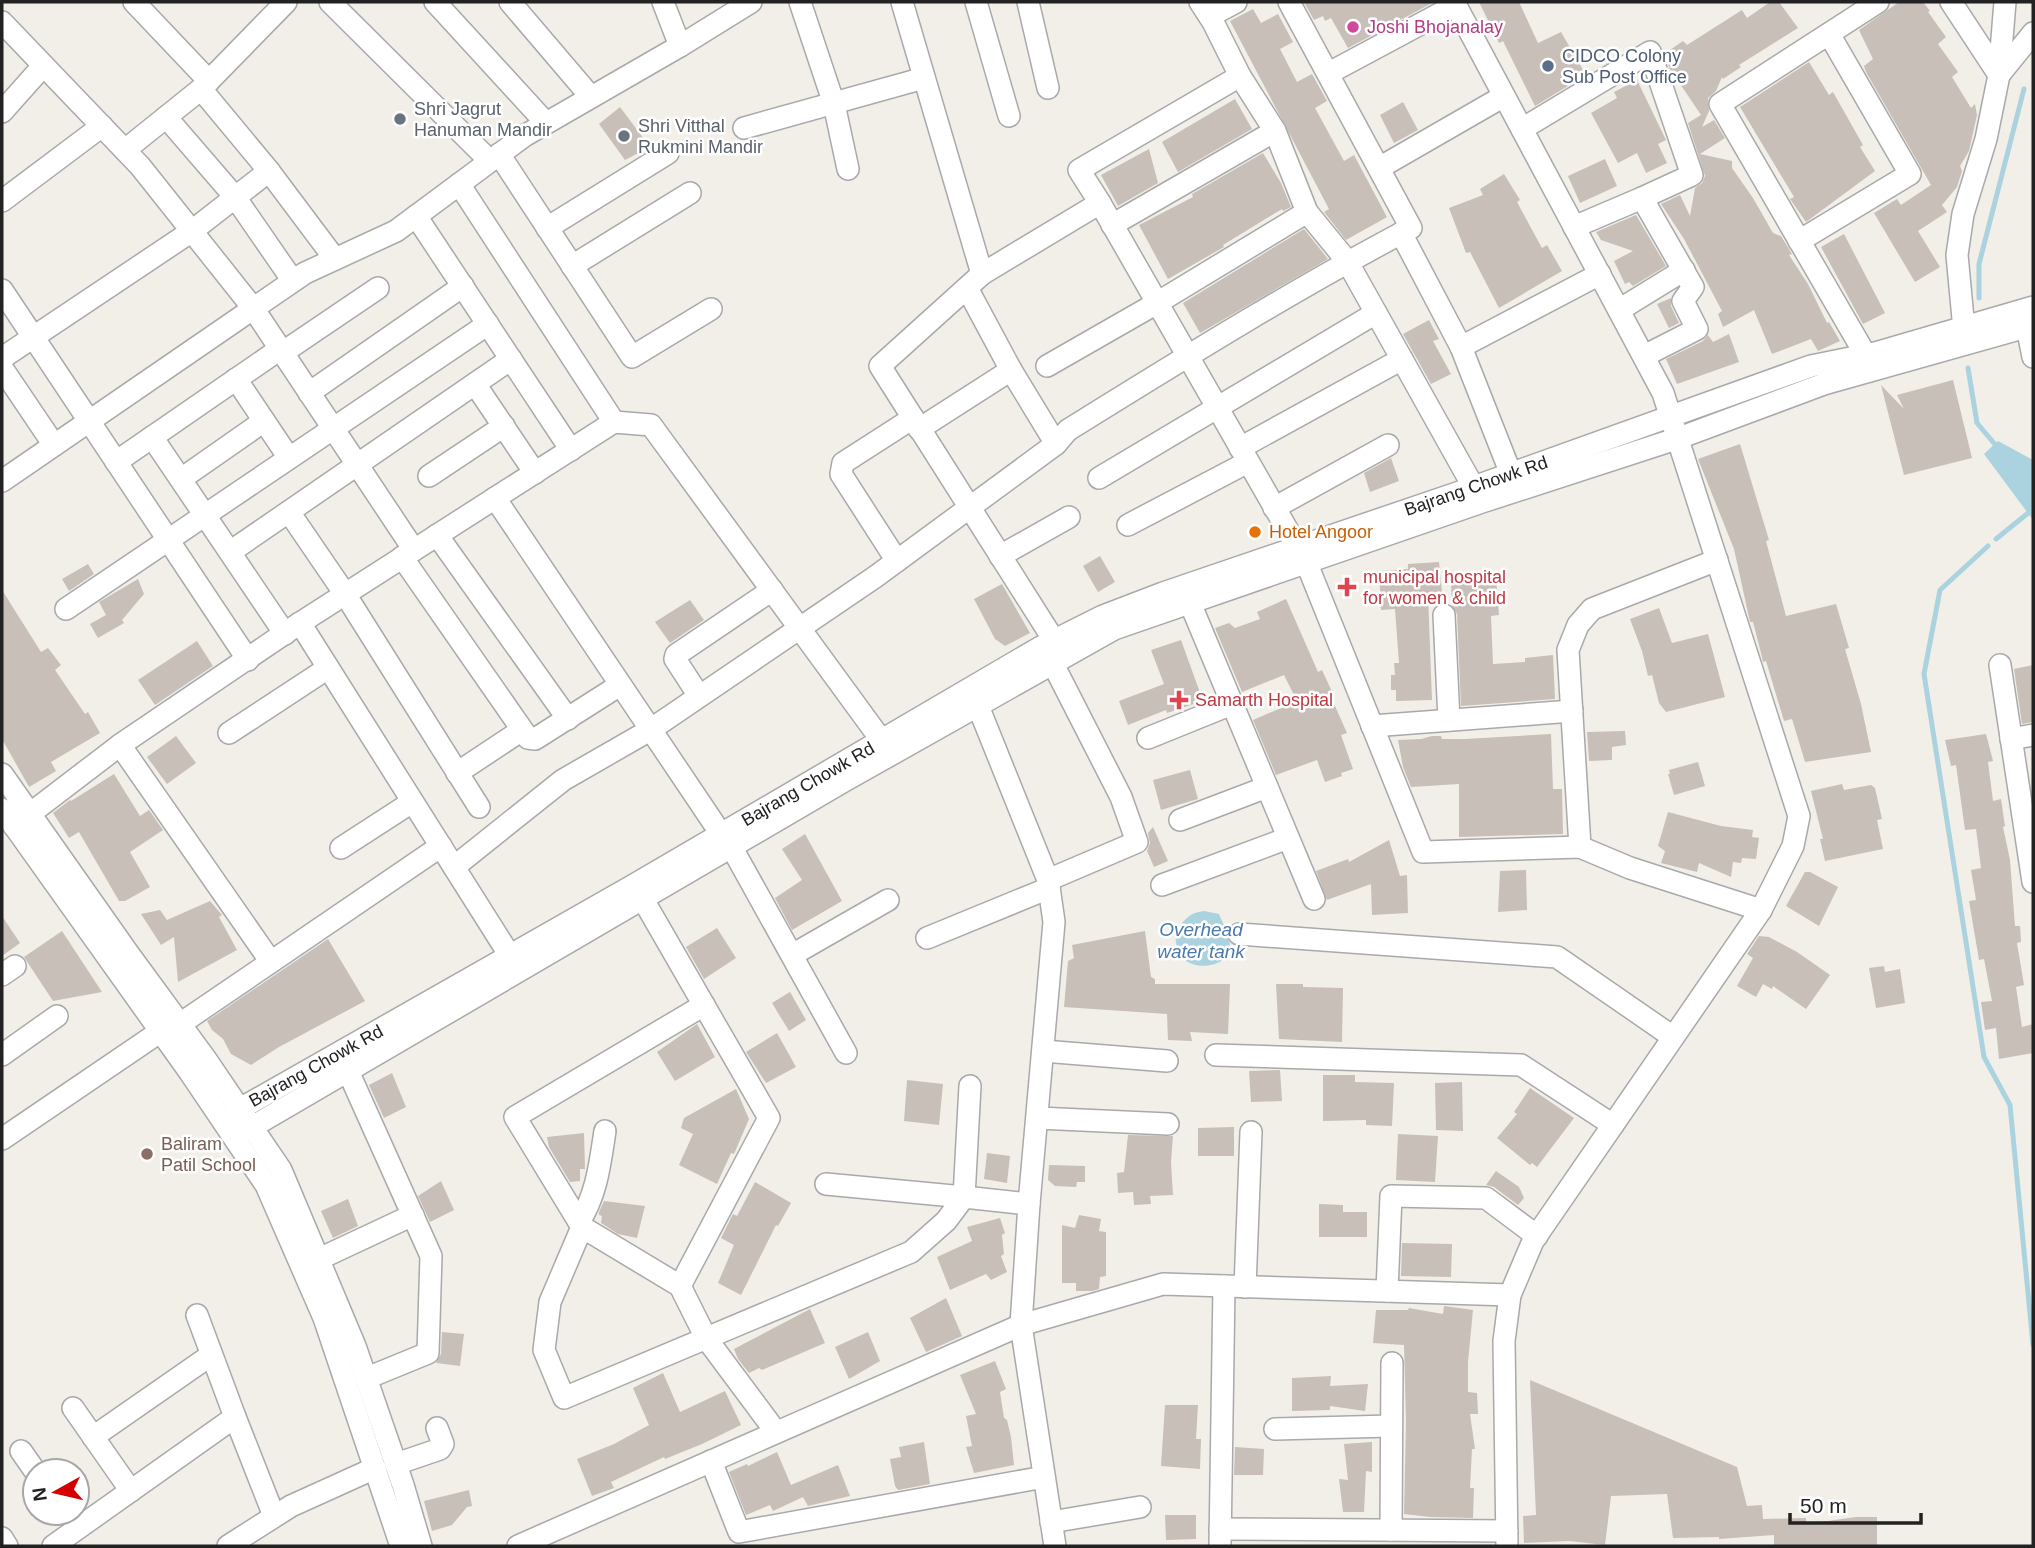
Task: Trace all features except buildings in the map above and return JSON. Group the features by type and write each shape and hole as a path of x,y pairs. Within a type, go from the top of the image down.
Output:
{"street":[{"path":"134,2 205,85 335,259"},
{"path":"125,150 205,85 286,2"},
{"path":"330,2 494,158 547,228 632,357 711,309"},
{"path":"435,2 546,123"},
{"path":"510,2 592,97"},
{"path":"663,2 680,46"},
{"path":"4,475 54,444 293,281 396,231 546,123 751,2"},
{"path":"800,2 834,104 848,169"},
{"path":"902,2 924,78 974,281 1011,370 1056,444"},
{"path":"976,2 1009,116"},
{"path":"1028,2 1048,88"},
{"path":"1236,2 1205,9 1240,76 1275,131 1307,212 1347,261 1477,495"},
{"path":"454,867 563,780 650,730 897,561 1056,444 1068,430 1187,355 1347,261 1411,228 1289,2"},
{"path":"1869,362 1720,104 1878,2"},
{"path":"1951,2 1999,75"},
{"path":"1964,336 1957,255 1963,214 1986,139 1999,75 2005,2"},
{"path":"1251,1132 1234,1286 1220,1538 1391,1530 1507,1539 1504,1341 1510,1295 1537,1236 1760,911 1793,846 1799,816 1663,393 1455,3 1329,73"},
{"path":"2,22 125,150 253,308 358,466 408,554 528,738 535,739 620,685"},
{"path":"1999,75 2033,33"},
{"path":"1799,241 1910,174 1829,34"},
{"path":"1522,129 1650,52 1692,175 1574,227"},
{"path":"2,112 43,66"},
{"path":"1240,76 1079,170 1302,556 1423,852 1580,847 1630,868 1760,911"},
{"path":"744,128 924,78"},
{"path":"1379,168 1504,96"},
{"path":"166,117 235,197 293,281"},
{"path":"2,201 102,126"},
{"path":"1112,225 1275,131"},
{"path":"547,228 668,153"},
{"path":"2,358 192,231 269,171"},
{"path":"459,184 614,422"},
{"path":"572,266 690,193"},
{"path":"1642,198 1693,286 1683,301 1697,330 1644,356"},
{"path":"927,938 1137,842 1121,797 1057,654 1000,556 880,366 974,281 1100,203"},
{"path":"1047,366 1307,212"},
{"path":"416,216 571,450"},
{"path":"1401,233 1461,347 1511,474"},
{"path":"1619,310 1684,270"},
{"path":"1461,347 1600,274"},
{"path":"309,393 463,286"},
{"path":"116,462 236,379 377,288"},
{"path":"2,289 248,660"},
{"name":"Bajrang Chowk Rd","path":"1964,336 2033,307"},
{"path":"1099,478 1376,313"},
{"path":"66,609 488,324"},
{"path":"2030,326 2033,357"},
{"name":"Bajrang Chowk Rd","path":"230,1131 246,1118 974,698 1057,654 1186,595 1477,495 1679,438 1869,362 1964,336 2030,326"},
{"path":"230,552 511,359"},
{"path":"1128,524 1402,359"},
{"name":"Bajrang Chowk Rd","path":"1477,495 1511,474 1811,366 1869,362"},
{"path":"2,368 54,444"},
{"path":"897,561 841,474 842,463 1011,370"},
{"path":"236,379 289,458"},
{"path":"475,384 535,473"},
{"path":"181,479 264,421"},
{"path":"15,816 345,594 614,422 651,425 882,741"},
{"path":"429,476 504,426"},
{"path":"152,437 230,552 328,668 515,964"},
{"path":"1275,508 1388,445"},
{"path":"495,498 726,841 846,1053"},
{"path":"289,512 345,594 479,807"},
{"path":"1000,556 1069,517"},
{"path":"438,535 568,719"},
{"path":"1580,847 1568,650 1578,625 1592,609 1717,561"},
{"path":"699,696 676,655 772,590"},
{"path":"1186,595 1314,900"},
{"path":"1444,615 1449,720"},
{"path":"2000,665 2032,871"},
{"path":"229,733 328,668"},
{"path":"974,698 1049,884 1054,922 1021,1325 1055,1546"},
{"name":"Bajrang Chowk Rd","path":"726,841 882,741 974,698"},
{"path":"1148,738 1232,704"},
{"path":"1372,726 1572,711"},
{"path":"457,773 522,730"},
{"path":"2011,739 2033,735"},
{"path":"120,745 271,962"},
{"path":"2,774 15,816 170,1028 246,1118 281,1170 367,1378 401,1546"},
{"path":"1180,820 1267,787"},
{"path":"341,848 412,802"},
{"path":"1161,885 1288,838"},
{"path":"4,1132 271,962 441,846"},
{"path":"639,892 769,1118 680,1286"},
{"path":"792,955 888,900"},
{"path":"1239,933 1557,957 1673,1037"},
{"name":"Bajrang Chowk Rd","path":"246,1118 348,1071 515,964"},
{"path":"704,1005 514,1117 581,1224 680,1286 706,1338 776,1432"},
{"path":"2,1055 57,1016"},
{"path":"170,1028 230,1131 266,1185 421,1546"},
{"path":"1043,1051 1167,1061"},
{"path":"1216,1055 1521,1065 1613,1125"},
{"path":"348,1071 431,1256 428,1353 367,1378"},
{"path":"605,1131 597,1184 550,1302 544,1350 564,1398 911,1252 946,1221 964,1197 970,1086"},
{"path":"1038,1118 1168,1124"},
{"path":"826,1184 1029,1204"},
{"path":"1387,1291 1391,1196 1486,1198 1537,1236"},
{"path":"319,1259 413,1215"},
{"path":"518,1546 1021,1325 1163,1284 1510,1295"},
{"path":"197,1315 274,1516"},
{"path":"93,1437 211,1355"},
{"path":"1391,1530 1392,1363"},
{"path":"73,1408 131,1491"},
{"path":"91,1511 131,1491 234,1417"},
{"path":"1275,1429 1391,1426"},
{"path":"228,1546 274,1516 386,1466 440,1449 443,1444 438,1428"},
{"path":"21,1451 25,1457"},
{"path":"711,1461 739,1532 1044,1477"},
{"path":"1051,1522 1140,1507"},
{"path":"53,1546 66,1527"},
{"path":"2,1538 7,1546"}],"water":[{"path":"1998,441 2033,460 2033,520 1984,454"},
{"name":"Overhead water tank","path":"1204,911 1219,914 1228,934 1230,947 1223,960 1201,966 1186,961 1181,956 1175,934 1186,918"}],"waterway":[{"path":"1979,298 1979,264 2024,89"},
{"path":"1968,368 1977,423 1998,448"},
{"path":"1996,539 2033,509"},
{"path":"1988,546 1940,590 1924,674 1984,1057 2010,1105 2033,1345"}],"place":[{"name":"Joshi Bhojanalay","path":"1353,27"},
{"name":"CIDCO Colony Sub Post Office","path":"1548,66"},
{"name":"Shri Jagrut Hanuman Mandir","path":"400,119"},
{"name":"Shri Vitthal Rukmini Mandir","path":"624,136"},
{"name":"Hotel Angoor","path":"1255,532"},
{"name":"municipal hospital for women & child","path":"1347,587"},
{"name":"Samarth Hospital","path":"1179,700"},
{"name":"Baliram Patil School","path":"147,1154"}]}
